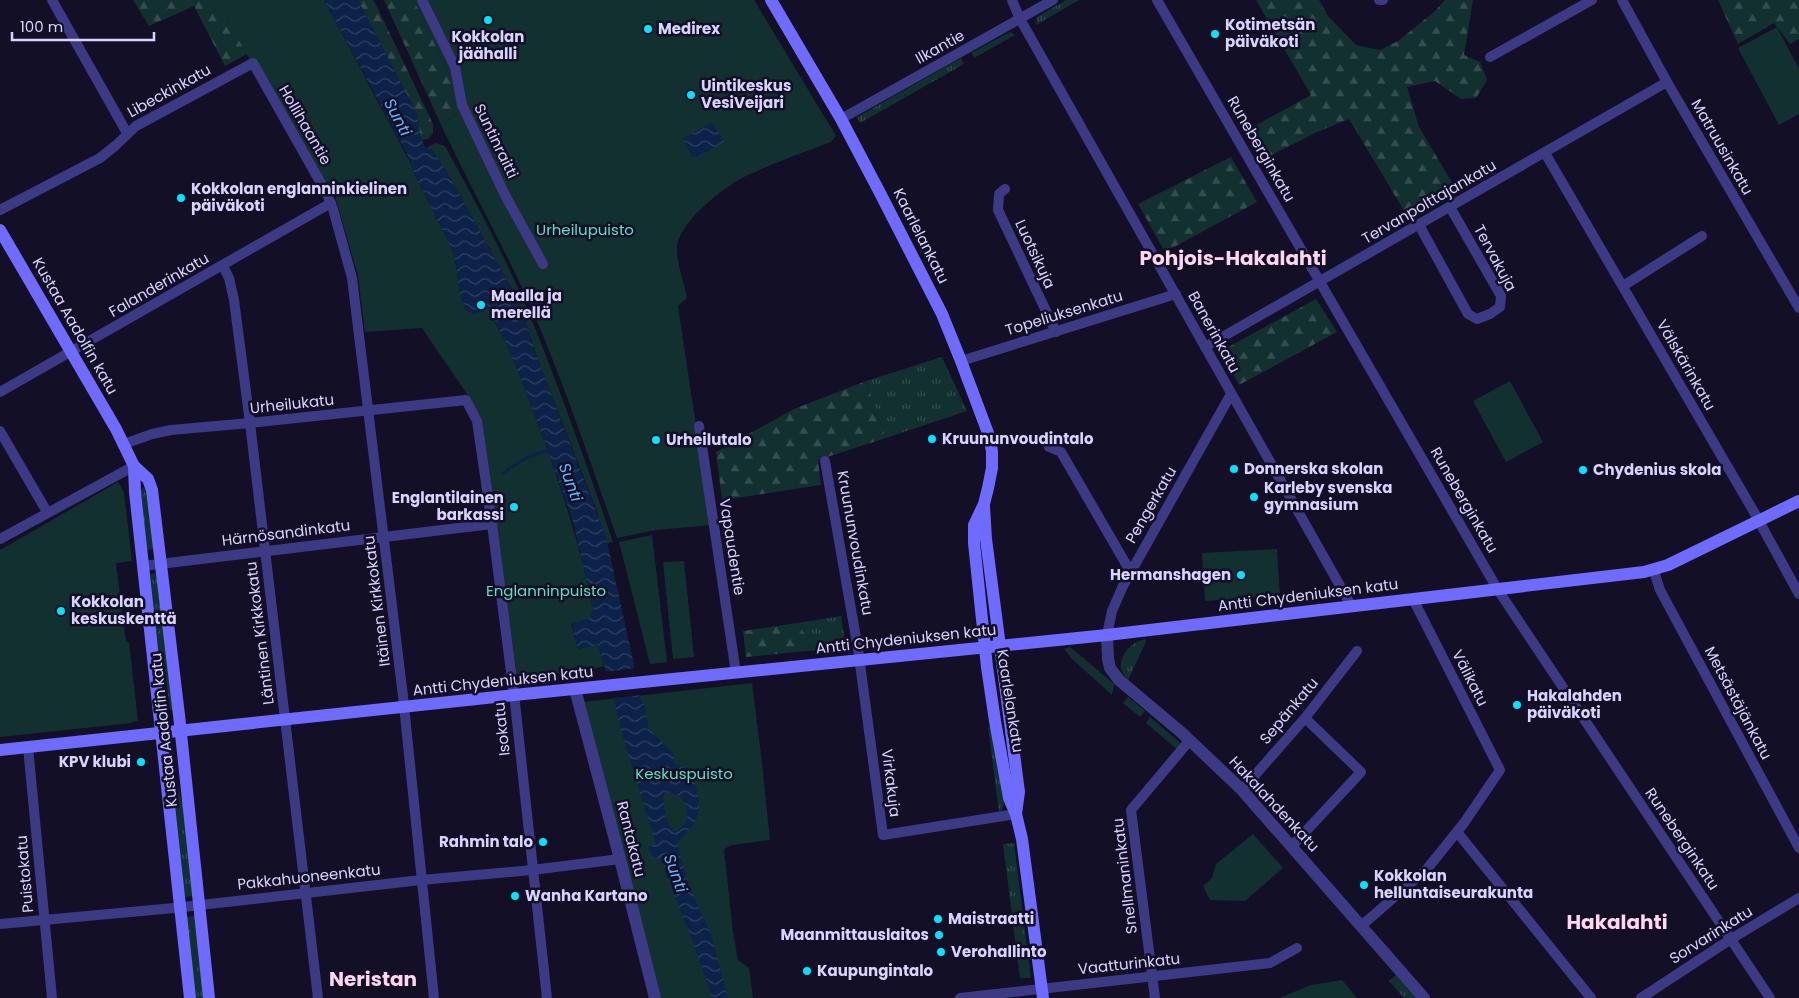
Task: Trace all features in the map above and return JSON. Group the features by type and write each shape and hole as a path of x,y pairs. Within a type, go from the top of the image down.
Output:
{"main road":[{"name":"Kaarlelankatu","path":"770,0 841,119 918,266 942,314 962,361 988,433 992,451 992,468 984,504 975,522 973,533 995,721 1009,798 1016,814 1022,838 1042,993"},
{"name":"Kustaa Aadolfin katu","path":"0,230 124,444 134,466 135,492 190,998"},
{"name":"Kustaa Aadolfin katu","path":"134,466 148,479 152,490 181,732 209,998"},
{"name":"Antti Chydeniuksen katu","path":"0,750 514,695 1107,635 1654,570 1799,501"},
{"name":"Kaarlelankatu","path":"984,504 986,538 999,646 1019,792 1016,814"}],"street":[{"path":"52,0 127,133"},
{"name":"Suntinraitti","path":"422,0 455,67 462,105 505,195 543,264"},
{"name":"Banerinkatu","path":"1012,0 1020,19 1352,607"},
{"name":"Ilkantie","path":"841,119 1053,0"},
{"name":"Runeberginkatu","path":"1157,0 1498,590 1770,998"},
{"path":"1490,57 1592,0"},
{"name":"Matruusinkatu","path":"1622,0 1667,82 1799,308"},
{"name":"Libeckinkatu","path":"0,210 100,158 136,126 253,63"},
{"name":"Hollihaantie","path":"253,63 331,203"},
{"name":"Tervanpolttajankatu","path":"1206,347 1667,82"},
{"name":"Välskärinkatu","path":"1545,152 1799,594"},
{"name":"Luotsikuja","path":"1005,189 999,194 998,210 1056,332"},
{"name":"Falanderinkatu","path":"0,392 331,203"},
{"name":"Itäinen Kirkkokatu","path":"331,203 352,278 385,537 434,998"},
{"name":"Tervakuja","path":"1419,225 1468,314 1477,319 1490,314 1500,308 1501,296 1450,207"},
{"path":"1623,286 1702,236"},
{"name":"Läntinen Kirkkokatu","path":"223,266 229,278 234,300 250,423 318,998"},
{"name":"Topeliuksenkatu","path":"962,361 1176,294"},
{"name":"Pengerkatu","path":"1107,635 1112,611 1130,571 1232,394"},
{"name":"Urheilukatu","path":"124,444 152,434 171,430 466,400"},
{"name":"Isokatu","path":"466,400 477,421 492,524 514,695 547,998"},
{"name":"Vapaudentie","path":"699,426 736,673"},
{"path":"0,432 47,512"},
{"path":"1049,447 1061,452 1130,571"},
{"name":"Kruununvoudinkatu","path":"825,461 860,660"},
{"path":"0,539 134,466"},
{"name":"Härnösandinkatu","path":"143,566 492,524"},
{"name":"Metsästäjänkatu","path":"1654,570 1660,590 1799,848"},
{"name":"Välikatu","path":"1413,599 1500,770 1457,832"},
{"name":"Hakalahdenkatu","path":"1107,635 1108,660 1114,675 1190,740 1242,790 1424,998"},
{"name":"Sepänkatu","path":"1242,790 1305,718 1357,651"},
{"name":"Virkakuja","path":"860,660 883,835 1016,814"},
{"name":"Rantakatu","path":"575,689 655,998"},
{"path":"1292,846 1361,772 1305,718"},
{"name":"Snellmaninkatu","path":"1155,998 1131,810 1190,740"},
{"name":"Puistokatu","path":"28,747 52,998"},
{"path":"1361,926 1427,869 1457,832 1591,998"},
{"name":"Pakkahuoneenkatu","path":"0,924 180,907 620,859"},
{"name":"Sorvarinkatu","path":"1641,998 1731,939 1799,898"},
{"name":"Vaatturinkatu","path":"960,998 1042,993 1152,976 1223,970 1270,963 1297,948"}],"green space":[{"path":"133,0 217,0 247,54 225,66 194,6 149,26"},
{"name":"Englanninpuisto","path":"217,0 324,0 409,160 451,247 466,310 474,314 490,308 496,319 494,321 516,367 544,440 575,536 588,585 593,610 590,618 571,624 578,649 598,644 604,666 591,670 517,677 480,416 422,328 365,332 358,276 335,196 323,194"},
{"path":"358,0 373,0 379,11 433,124 433,133 428,139 422,140 418,116"},
{"path":"384,0 414,0 456,89 459,111 442,127"},
{"name":"Urheilupuisto","path":"414,0 754,0 836,136 831,142 746,176 726,188 703,207 684,228 679,239 677,249 678,261 687,298 678,306 711,525 656,530 617,538 564,388 528,300 442,127 459,111 456,89"},
{"path":"1066,0 1079,0 1036,25 1037,17"},
{"path":"1256,0 1319,0 1328,16 1356,45 1380,50 1398,41 1435,11 1445,0 1473,0 1464,55 1480,62 1487,80 1476,98 1461,99 1435,81 1407,87 1419,127 1457,191 1409,219 1349,119 1315,133 1260,161 1247,130 1311,95"},
{"path":"1718,0 1799,0 1799,39 1790,44 1774,23 1738,44"},
{"path":"1777,27 1799,69 1799,114 1779,125 1738,48"},
{"path":"1010,32 1015,35 974,58 971,53"},
{"path":"961,58 964,64 860,123 857,117"},
{"path":"436,143 445,146 477,205 526,306 593,482 613,542 607,543 596,509 513,291 451,179 433,151 426,148"},
{"path":"1231,157 1257,202 1165,252 1138,204"},
{"path":"1316,299 1337,332 1239,385 1221,351"},
{"path":"942,357 967,411 886,438 866,381"},
{"path":"866,381 886,438 818,460 821,485 722,500 716,452 794,409"},
{"path":"1510,381 1543,442 1506,462 1473,401"},
{"name":"Kokkolan keskuskenttä","path":"118,482 124,493 132,561 116,563 126,642 129,642 138,721 0,737 0,550"},
{"path":"141,489 146,489 155,549 147,550"},
{"path":"652,535 667,662 650,664 619,542"},
{"name":"Hermanshagen","path":"1277,549 1280,596 1205,601 1202,553"},
{"path":"684,561 694,657 673,659 663,562"},
{"path":"157,573 173,710 170,710 165,671 159,654 150,574"},
{"path":"841,616 845,641 842,650 806,651 809,647 807,637 797,623"},
{"path":"797,623 807,637 809,647 806,651 746,657 743,631"},
{"path":"1145,639 1146,642 1128,680 1121,668 1123,655 1132,645"},
{"path":"1070,647 1114,684 1112,695 1071,658 1064,649"},
{"name":"Keskuspuisto","path":"752,683 770,840 732,845 724,849 738,960 749,968 753,998 660,998 583,702"},
{"path":"1128,697 1145,711 1140,717 1123,703"},
{"path":"1150,717 1183,745 1178,750 1146,723"},
{"path":"992,726 1004,803 1002,810 999,812 988,727"},
{"path":"170,753 174,753 176,780 184,809 193,896 185,897"},
{"path":"1253,834 1283,868 1245,901 1210,900 1203,886 1212,878 1216,864"},
{"path":"1014,843 1031,978 1020,978 1003,844"},
{"path":"195,916 204,998 194,998 186,917"},
{"path":"1396,975 1416,998 1404,998 1389,981"},
{"path":"1342,980 1357,998 1279,998 1311,985"}],"water":[{"name":"Sunti","path":"324,0 358,0 418,116 420,136 426,148 433,151 451,179 513,291 525,319 537,357 606,537 640,697 645,707 649,729 673,753 674,763 691,770 699,809 697,818 692,826 677,843 689,886 711,934 728,998 712,998 693,942 660,858 652,858 648,847 656,844 624,741 615,702 598,645 578,649 571,623 590,618 593,610 591,600 573,522 520,376 490,308 474,314 466,310 451,247 414,173 407,154","holes":["666,793 672,793 681,798 687,812 686,823 676,832 672,830 668,822 663,797"]},
{"path":"712,122 724,142 694,159 682,139"}],"pier":[{"path":"637,668 642,695 612,698 603,672"}],"waterway":[{"path":"503,473 526,458 551,449"}],"place":[{"name":"Kokkolan jäähalli","path":"488,20"},
{"name":"Medirex","path":"648,29"},
{"name":"Kotimetsän päiväkoti","path":"1215,34"},
{"name":"Uintikeskus VesiVeijari","path":"691,95"},
{"name":"Kokkolan englanninkielinen päiväkoti","path":"181,198"},
{"name":"Maalla ja merellä","path":"481,305"},
{"name":"Kruununvoudintalo","path":"932,439"},
{"name":"Urheilutalo","path":"656,440"},
{"name":"Donnerska skolan","path":"1234,469"},
{"name":"Chydenius skola","path":"1583,470"},
{"name":"Karleby svenska gymnasium","path":"1254,497"},
{"name":"Englantilainen barkassi","path":"514,507"},
{"name":"Hermanshagen","path":"1241,575"},
{"name":"Kokkolan keskuskenttä","path":"61,611"},
{"name":"Hakalahden päiväkoti","path":"1517,705"},
{"name":"KPV klubi","path":"141,762"},
{"name":"Rahmin talo","path":"543,842"},
{"name":"Kokkolan helluntaiseurakunta","path":"1364,885"},
{"name":"Wanha Kartano","path":"515,896"},
{"name":"Maistraatti","path":"938,919"},
{"name":"Maanmittauslaitos","path":"939,935"},
{"name":"Verohallinto","path":"941,952"},
{"name":"Kaupungintalo","path":"807,971"}],"district":[{"name":"Pohjois-Hakalahti","path":"1233,258"},
{"name":"Hakalahti","path":"1617,922"},
{"name":"Neristan","path":"373,979"}]}
